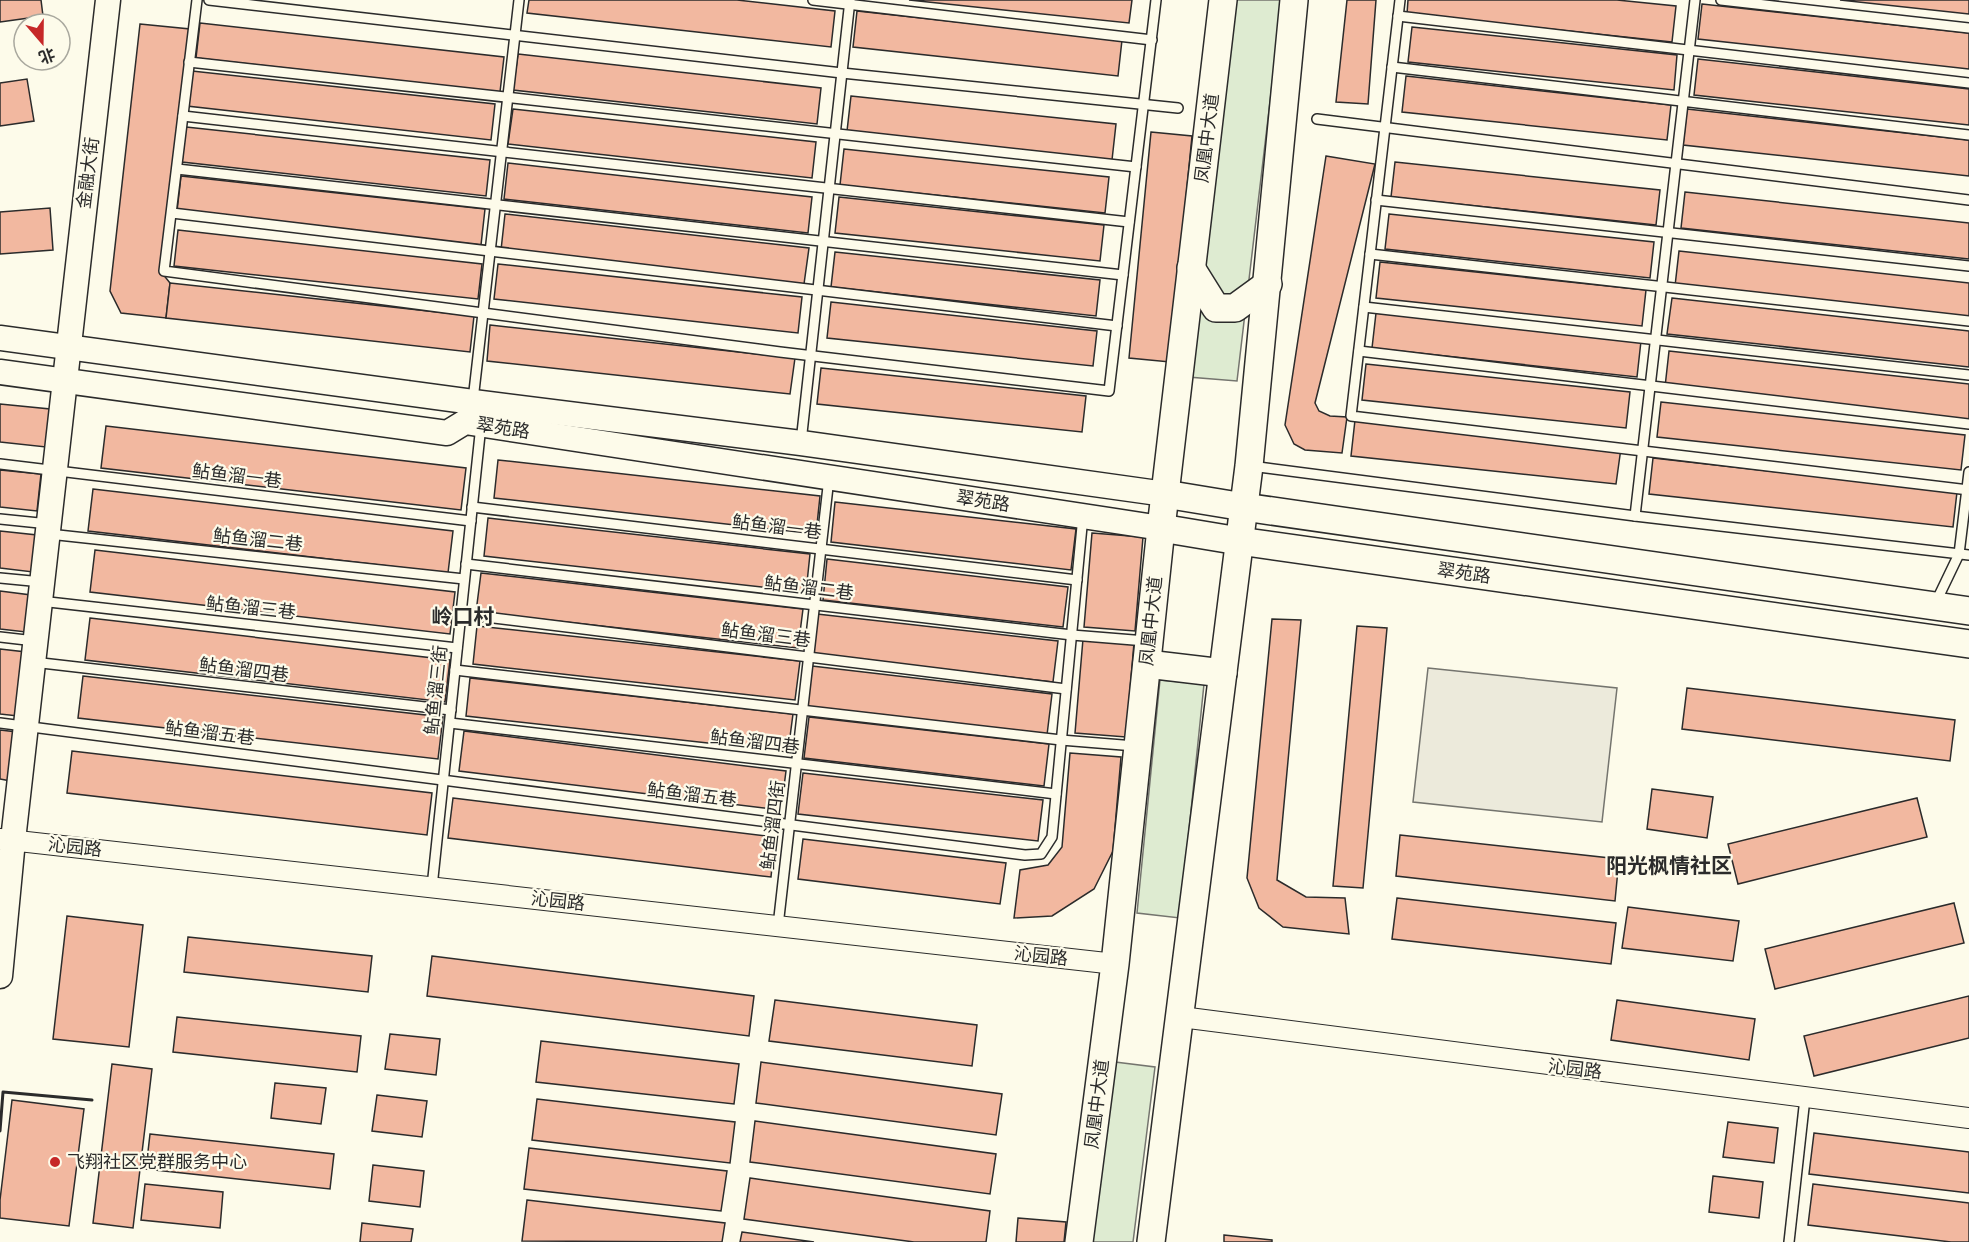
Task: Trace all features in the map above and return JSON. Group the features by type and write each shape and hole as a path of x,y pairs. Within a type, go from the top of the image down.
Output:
{"main road":[{"name":"凤凰中大道","path":"1079,1242 1115,964 1161,528 1223,0"},
{"path":"1151,1242 1250,466 1294,0"},
{"path":"1191,268 1216,308 1235,308 1268,284"},
{"name":"翠苑路","path":"1165,494 1969,611"},
{"name":"翠苑路","path":"1161,528 1239,542 1969,644"},
{"path":"1148,653 1223,673"}],"street":[{"name":"金融大街","path":"0,976 6,839 26,726 108,0"},
{"name":"翠苑路","path":"0,338 473,402 801,443 1165,494"},
{"name":"翠苑路","path":"0,372 447,433 465,422 1161,528"},
{"name":"沁园路","path":"6,839 1115,964"},
{"name":"沁园路","path":"1181,1017 1969,1118"}],"lane":[{"path":"197,0 164,272 1109,391 1156,0"},
{"path":"209,0 842,73 1179,108"},
{"path":"473,402 519,0"},
{"path":"813,0 850,2 1152,40"},
{"path":"1400,0 1351,416 1968,490"},
{"path":"1635,516 1695,0"},
{"path":"1721,0 1969,28"},
{"path":"801,443 850,2"},
{"path":"1398,16 1969,83"},
{"path":"189,62 1136,167"},
{"path":"1392,67 1969,135"},
{"path":"183,116 1129,222"},
{"path":"1317,119 1969,200"},
{"path":"177,169 1123,275"},
{"path":"1376,200 1969,266"},
{"path":"172,213 1117,326"},
{"path":"1370,254 1969,321"},
{"path":"1364,308 1969,375"},
{"path":"1359,351 1969,424"},
{"name":"鲇鱼溜三街","path":"432,887 481,425"},
{"name":"鲇鱼溜一巷","path":"0,464 471,521"},
{"path":"1250,466 1635,516 1969,555"},
{"path":"1934,606 1959,554 1969,472"},
{"name":"鲇鱼溜四街","path":"778,926 829,478"},
{"name":"鲇鱼溜一巷","path":"472,507 1077,580"},
{"name":"鲇鱼溜五巷","path":"0,723 1025,855 1041,854 1052,837 1083,516"},
{"name":"鲇鱼溜二巷","path":"0,519 48,529 465,579"},
{"name":"鲇鱼溜二巷","path":"466,564 1072,635 1148,653"},
{"name":"鲇鱼溜三巷","path":"0,578 41,592 457,648"},
{"name":"鲇鱼溜三巷","path":"461,614 1066,689"},
{"name":"鲇鱼溜四巷","path":"0,637 34,652 451,710"},
{"path":"455,669 1061,740 1138,746"},
{"name":"鲇鱼溜四巷","path":"450,723 1056,794"},
{"path":"1789,1242 1805,1098"}],"green space":[{"path":"1231,0 1282,0 1237,381 1188,377"},
{"path":"1160,680 1204,684 1180,918 1137,913"},
{"path":"1107,1061 1155,1067 1133,1242 1085,1242"}],"shaded area":[{"path":"1428,668 1617,688 1602,822 1413,802"}],"building":[{"path":"0,0 41,0 42,12 12,12 12,20 0,22"},
{"path":"529,0 737,0 835,11 831,47 527,13"},
{"path":"909,0 1132,0 1129,23"},
{"path":"1347,0 1376,0 1368,104 1336,102"},
{"path":"1408,0 1617,0 1676,6 1672,42 1407,14"},
{"path":"1840,0 1969,0 1969,14"},
{"path":"1702,4 1969,33 1969,69 1698,39"},
{"path":"857,11 1122,40 1118,76 853,47"},
{"path":"200,23 504,57 500,92 196,58"},
{"path":"140,24 190,29 162,273 170,283 166,318 121,313 110,291"},
{"path":"1412,27 1677,55 1674,90 1408,62"},
{"path":"518,54 821,88 817,124 513,90"},
{"path":"1698,59 1969,89 1969,125 1694,95"},
{"path":"192,71 495,104 491,140 187,106"},
{"path":"1406,76 1671,105 1667,140 1402,112"},
{"path":"27,79 34,121 0,126 0,83"},
{"path":"851,96 1116,124 1112,160 847,131"},
{"path":"513,109 816,142 812,178 508,144"},
{"path":"1687,109 1969,140 1969,176 1683,145"},
{"path":"186,127 490,160 486,196 182,162"},
{"path":"1151,132 1192,136 1170,362 1129,358"},
{"path":"844,149 1109,177 1105,213 840,185"},
{"path":"1326,156 1375,164 1315,403 1319,411 1330,416 1347,417 1342,453 1305,450 1294,444 1285,425"},
{"path":"1395,162 1660,190 1656,225 1391,197"},
{"path":"508,163 812,197 808,233 504,199"},
{"path":"181,176 485,209 481,245 177,211"},
{"path":"1685,192 1969,223 1969,259 1681,228"},
{"path":"839,197 1104,225 1100,261 835,233"},
{"path":"50,208 53,250 0,254 0,212"},
{"path":"505,214 809,248 804,284 501,250"},
{"path":"1389,214 1654,242 1650,278 1385,249"},
{"path":"178,230 482,264 478,299 174,266"},
{"path":"1679,251 1969,283 1969,319 1675,286"},
{"path":"835,252 1100,280 1096,316 831,287"},
{"path":"1380,262 1646,290 1642,326 1376,298"},
{"path":"498,264 802,297 798,333 494,299"},
{"path":"170,283 474,316 470,352 166,318"},
{"path":"1672,298 1969,331 1969,367 1667,334"},
{"path":"831,302 1097,331 1093,366 827,338"},
{"path":"1376,313 1641,341 1637,377 1372,348"},
{"path":"490,325 795,358 790,394 487,361"},
{"path":"1669,351 1969,384 1969,420 1665,387"},
{"path":"1366,364 1630,392 1626,428 1362,400"},
{"path":"821,368 1086,396 1082,432 817,404"},
{"path":"1661,402 1965,435 1961,470 1657,437"},
{"path":"0,404 50,409 46,447 0,442"},
{"path":"1355,420 1621,448 1616,484 1351,456"},
{"path":"106,426 466,468 461,510 101,468"},
{"path":"1653,458 1957,492 1953,527 1649,494"},
{"path":"498,460 820,496 816,534 494,498"},
{"path":"0,470 41,474 37,511 0,507"},
{"path":"93,489 453,531 448,573 88,531"},
{"path":"835,502 1076,529 1071,570 831,542"},
{"path":"488,518 810,554 806,592 484,556"},
{"path":"0,531 37,535 33,572 0,568"},
{"path":"1092,533 1143,537 1135,631 1084,627"},
{"path":"95,550 455,592 450,634 90,592"},
{"path":"827,559 1068,587 1063,627 823,600"},
{"path":"481,573 803,609 798,648 476,612"},
{"path":"0,591 31,595 26,632 0,629"},
{"path":"817,614 1058,641 1053,682 813,654"},
{"path":"90,618 450,660 445,702 85,660"},
{"path":"1272,619 1301,620 1277,880 1306,897 1345,898 1349,934 1283,927 1259,908 1247,878"},
{"path":"477,626 800,661 795,700 473,664"},
{"path":"1357,626 1387,628 1363,888 1333,886"},
{"path":"1083,639 1134,643 1126,737 1075,733"},
{"path":"0,649 26,652 18,716 0,714"},
{"path":"812,666 1052,694 1047,735 807,707"},
{"path":"83,676 443,717 438,759 78,718"},
{"path":"470,678 793,714 788,752 466,716"},
{"path":"1687,688 1955,720 1950,761 1682,729"},
{"path":"809,717 1049,744 1044,786 804,758"},
{"path":"0,730 17,732 11,781 0,779"},
{"path":"464,731 786,771 781,810 459,771"},
{"path":"72,751 432,793 427,835 67,793"},
{"path":"1070,753 1121,757 1113,851 1094,889 1052,916 1014,918 1020,870 1048,865 1062,847"},
{"path":"803,773 1043,800 1038,841 798,814"},
{"path":"1652,789 1713,797 1707,838 1647,829"},
{"path":"453,798 775,837 771,877 448,838"},
{"path":"1917,798 1927,837 1738,884 1728,844"},
{"path":"1400,835 1619,859 1615,901 1396,876"},
{"path":"803,839 1006,863 1000,904 798,879"},
{"path":"1397,898 1616,923 1611,964 1392,939"},
{"path":"1954,903 1964,943 1775,989 1765,949"},
{"path":"1628,907 1739,921 1733,961 1622,948"},
{"path":"67,916 143,925 129,1047 53,1039"},
{"path":"188,937 372,956 368,992 184,972"},
{"path":"432,956 754,996 749,1036 427,996"},
{"path":"1969,996 1969,1038 1814,1076 1804,1036"},
{"path":"775,1000 977,1025 972,1066 769,1041"},
{"path":"1617,1000 1755,1019 1749,1060 1611,1040"},
{"path":"177,1017 361,1036 357,1072 173,1052"},
{"path":"390,1034 440,1039 436,1075 385,1069"},
{"path":"541,1041 739,1064 734,1104 536,1082"},
{"path":"761,1062 1002,1094 996,1135 756,1103"},
{"path":"112,1064 152,1069 133,1228 93,1223"},
{"path":"275,1083 326,1088 321,1124 271,1118"},
{"path":"377,1095 427,1101 422,1137 372,1131"},
{"path":"537,1099 735,1122 730,1163 532,1140"},
{"path":"12,1100 84,1109 69,1226 0,1218 0,1200"},
{"path":"755,1121 996,1154 990,1194 750,1162"},
{"path":"1728,1122 1778,1128 1774,1163 1723,1157"},
{"path":"1814,1133 1969,1152 1969,1193 1809,1174"},
{"path":"150,1134 334,1154 330,1189 146,1169"},
{"path":"529,1148 727,1171 721,1211 524,1189"},
{"path":"373,1165 424,1171 420,1207 369,1201"},
{"path":"1713,1176 1763,1182 1759,1218 1709,1212"},
{"path":"750,1178 990,1211 986,1242 914,1242 744,1219"},
{"path":"145,1184 223,1192 220,1228 141,1220"},
{"path":"1813,1184 1969,1203 1969,1242 1951,1242 1808,1225"},
{"path":"527,1200 725,1223 722,1242 522,1241"},
{"path":"1018,1218 1066,1222 1064,1242 1016,1242"},
{"path":"362,1223 413,1229 411,1242 360,1242"},
{"path":"742,1232 814,1242 740,1242"},
{"path":"1224,1235 1272,1240 1272,1242 1224,1242"}],"wall":[{"path":"0,1131 3,1092 92,1100"}],"place":[{"name":"飞翔社区党群服务中心","path":"55,1162"}],"district":[{"name":"岭口村","path":"463,617"},
{"name":"阳光枫情社区","path":"1669,866"}]}
